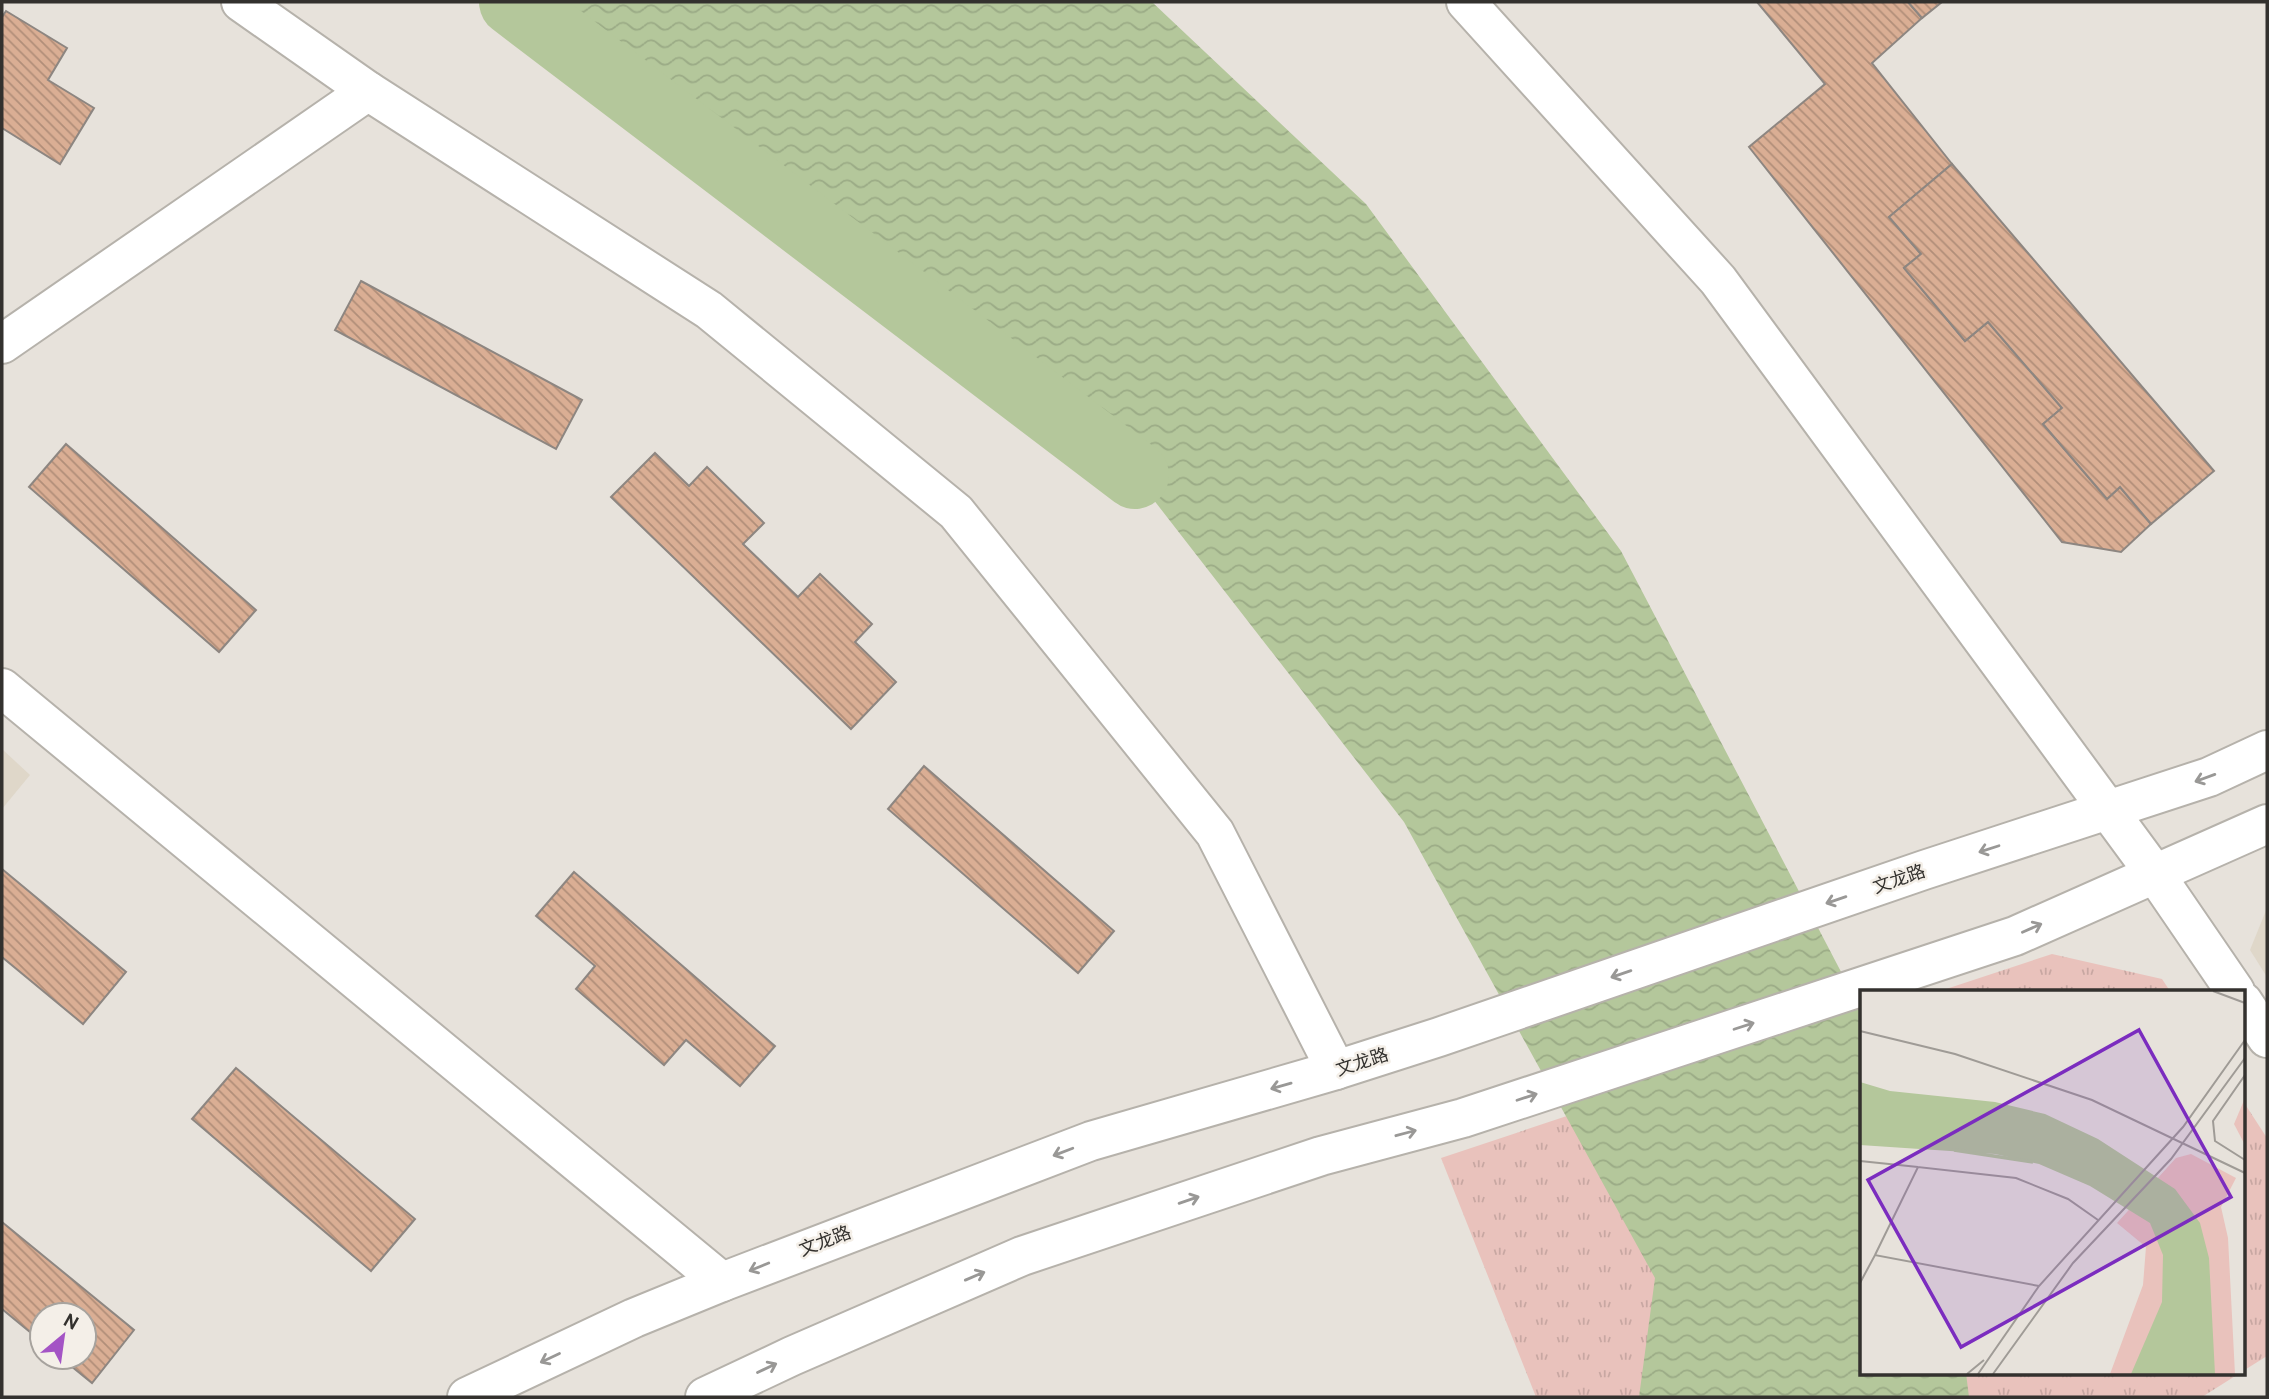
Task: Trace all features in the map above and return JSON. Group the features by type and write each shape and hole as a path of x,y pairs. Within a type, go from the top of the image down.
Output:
{"street":[{"path":"241,2 368,90 709,310 956,512 1215,833 1336,1070"},
{"path":"1466,2 1718,279 2106,811 2155,874 2234,990"},
{"path":"2,344 368,90"},
{"path":"2,688 722,1282"},
{"name":"文龙路","path":"467,1397 635,1318 722,1282 1091,1141 1440,1037 1924,870 2209,777 2267,750"},
{"path":"705,1397 792,1356 1022,1256 1321,1156 1462,1118 2015,936 2267,824"},
{"path":"2244,1004 2267,1038"}],"shaded area":[{"path":"2,749 30,775 2,809"},
{"path":"2267,908 2267,977 2250,950"}],"green space":[{"path":"2052,954 2162,979 2169,990 1943,990"},
{"path":"1860,1018 1860,1374 2238,1374 2202,1397 1536,1397 1441,1158"},
{"path":"2244,1103 2267,1138 2267,1356 2244,1370"}],"water":[{"path":"485,2 1152,2 1366,204 1621,551 1860,1008 1860,1374 1966,1374 1969,1397 1639,1397 1655,1278 1404,822 1153,499 903,282"}],"building":[{"path":"1757,2 1908,2 1922,18 1872,63 1952,164 1889,217 1921,254 1904,268 1965,341 1988,322 2062,408 2043,424 2107,499 2120,487 2151,524 2121,552 2062,542 1749,147 1825,84"},
{"path":"1908,2 1942,2 1922,18"},
{"path":"6,11 67,48 48,80 94,108 60,164 2,128 2,17"},
{"path":"1952,164 2214,471 2151,524 2120,487 2107,499 2043,424 2062,408 1988,322 1965,341 1904,268 1921,254 1889,217"},
{"path":"361,281 582,400 556,449 335,330"},
{"path":"66,444 256,610 219,652 29,487"},
{"path":"655,453 689,486 707,467 764,523 743,544 798,597 820,574 872,624 855,642 896,682 851,729 611,497"},
{"path":"924,766 1114,931 1078,973 888,809"},
{"path":"2,869 126,972 83,1024 2,957"},
{"path":"574,872 775,1046 740,1086 686,1040 664,1065 576,989 595,966 536,916"},
{"path":"236,1068 415,1219 371,1271 192,1119"},
{"path":"2,1222 134,1330 92,1383 77,1371 98,1371 98,1301 28,1301 28,1330 2,1309"}],"waterway":[{"path":"513,2 1135,475"}]}
